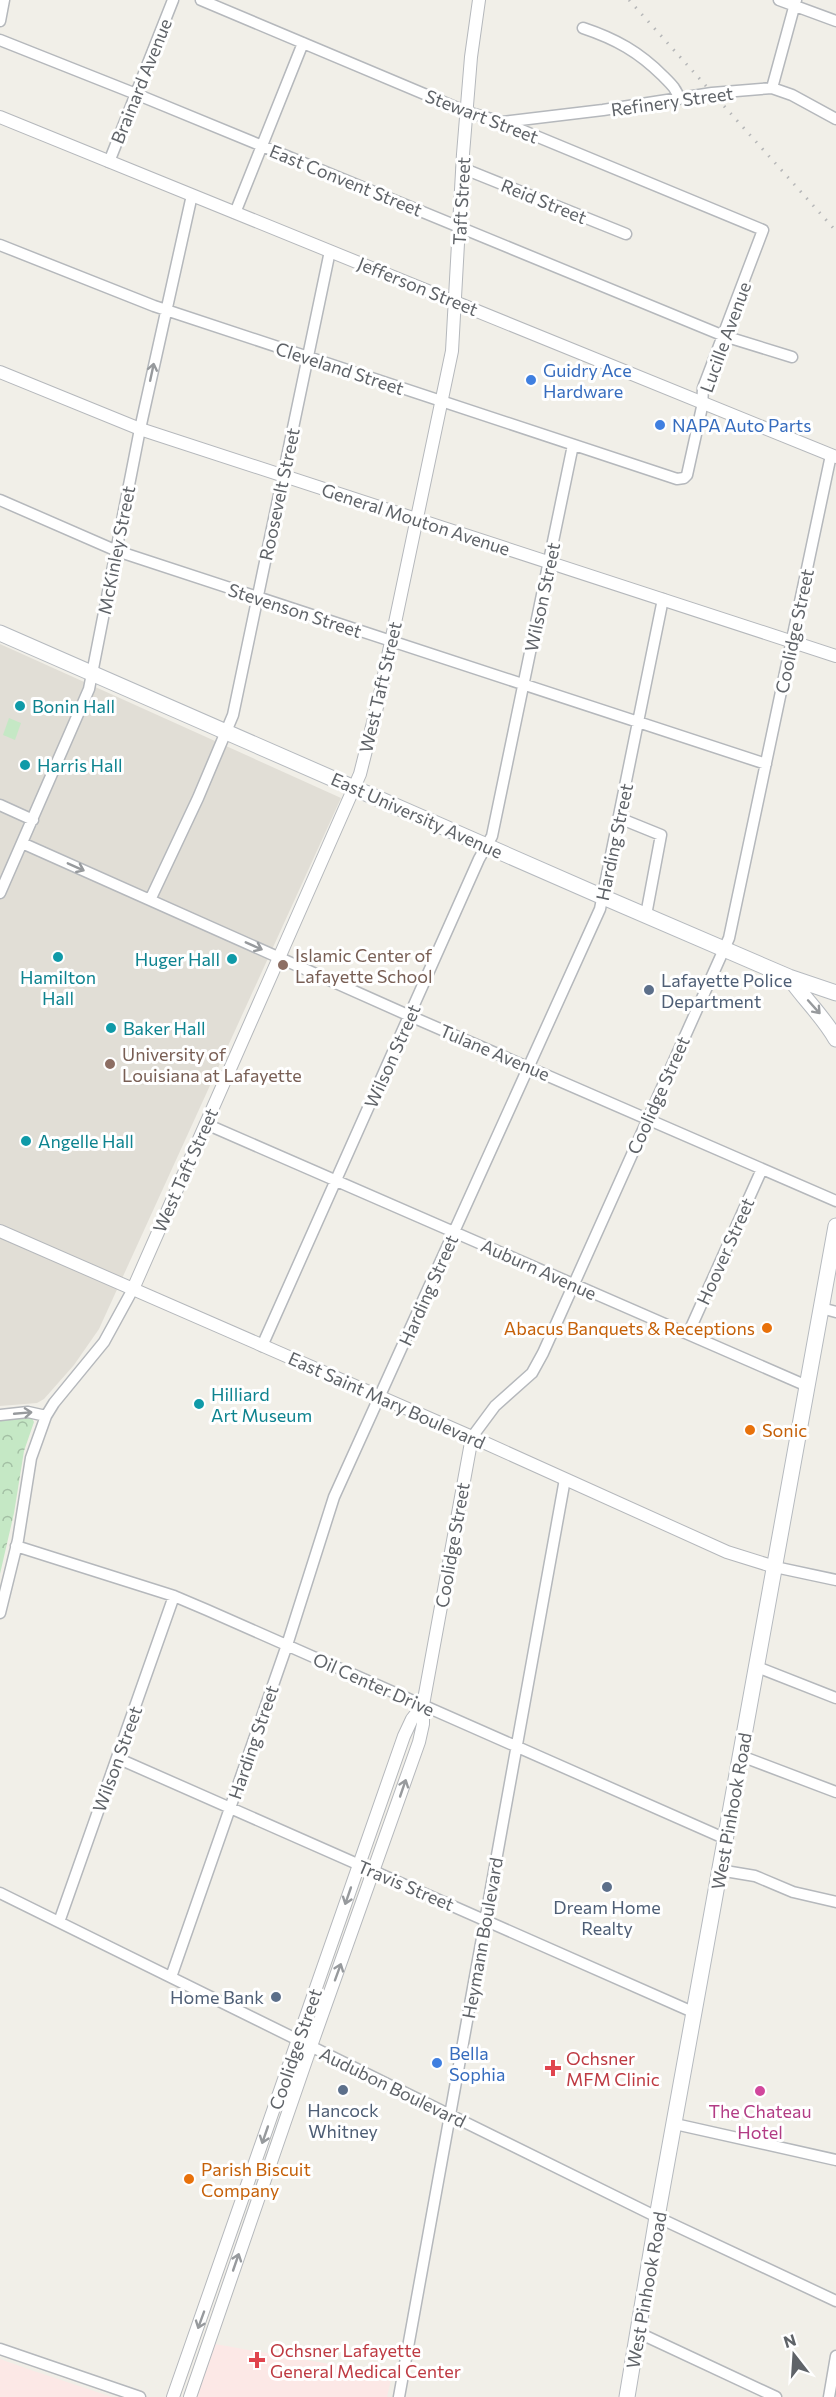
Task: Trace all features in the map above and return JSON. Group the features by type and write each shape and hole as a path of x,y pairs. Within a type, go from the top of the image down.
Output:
{"main road":[{"name":"East University Avenue","path":"0,633 603,897 789,977 836,993"},
{"path":"789,977 801,995 822,1016 836,1039"},
{"name":"West Pinhook Road","path":"627,2397 657,2217 807,1386 828,1310 836,1226"}],"street":[{"path":"0,21 4,0"},
{"name":"Brainard Avenue","path":"109,162 173,0"},
{"name":"Stewart Street","path":"201,0 467,112 502,122 764,230"},
{"name":"Taft Street","path":"442,402 452,351 462,168 471,57 479,0"},
{"path":"779,0 795,3 836,21"},
{"path":"772,88 795,3"},
{"path":"583,28 623,43 637,52 674,87 679,99"},
{"name":"East Convent Street","path":"0,40 724,336 792,357"},
{"path":"235,213 303,43"},
{"name":"Refinery Street","path":"502,122 712,93 772,88 792,95 836,118"},
{"name":"Jefferson Street","path":"0,117 833,456"},
{"name":"Reid Street","path":"462,168 626,234"},
{"name":"McKinley Street","path":"0,893 89,689 140,429 192,195"},
{"name":"Lucille Avenue","path":"684,478 690,471 703,403 703,388 764,230"},
{"name":"Cleveland Street","path":"0,245 165,310 677,479 684,478"},
{"name":"Roosevelt Street","path":"150,900 233,716 330,251"},
{"name":"General Mouton Avenue","path":"0,372 140,429 836,656"},
{"name":"West Taft Street","path":"133,1289 360,774 379,699 442,402"},
{"name":"Wilson Street","path":"262,1346 494,831 573,445"},
{"name":"Coolidge Street","path":"190,2397 419,1742 423,1724 423,1705 472,1437 495,1406 532,1373 543,1353 729,938 833,456"},
{"name":"Stevenson Street","path":"0,501 117,551 766,764"},
{"name":"Harding Street","path":"171,1977 287,1645 326,1516 600,909 663,599"},
{"path":"0,805 33,820"},
{"path":"619,818 661,834 646,915"},
{"name":"Tulane Avenue","path":"22,843 410,1016 836,1201"},
{"name":"Auburn Avenue","path":"206,1124 807,1386"},
{"name":"Hoover Street","path":"688,1334 762,1169"},
{"name":"East Saint Mary Boulevard","path":"0,1231 472,1437 727,1552 775,1567"},
{"path":"0,1613 16,1546 31,1458 46,1416 54,1402 104,1342 133,1289"},
{"path":"0,1415 28,1412 46,1416"},
{"name":"Heymann Boulevard","path":"399,2397 565,1479"},
{"name":"Oil Center Drive","path":"16,1546 174,1596 726,1839"},
{"path":"775,1567 836,1580"},
{"name":"Wilson Street","path":"59,1922 174,1596"},
{"path":"757,1667 836,1698"},
{"name":"Coolidge Street","path":"173,2397 404,1736 412,1719 423,1705"},
{"path":"741,1756 836,1792"},
{"name":"Travis Street","path":"117,1758 695,2013"},
{"path":"719,1870 755,1876 793,1892 836,1902"},
{"name":"Audubon Boulevard","path":"0,1893 657,2217 836,2301"},
{"path":"675,2124 836,2160"},
{"path":"639,2333 776,2397"},
{"path":"0,2349 141,2397"},
{"path":"829,2397 836,2356"}],"shaded area":[{"name":"University of Louisiana at Lafayette","path":"0,644 341,798 99,1329 74,1365 44,1399 37,1403 0,1406"},
{"name":"Ochsner Lafayette General Medical Center","path":"215,2344 392,2375 387,2397 197,2397"},
{"path":"0,2359 28,2369 112,2397 0,2397"}],"green space":[{"path":"9,718 21,723 15,740 3,735"},
{"path":"31,1416 34,1422 24,1451 14,1513 0,1574 0,1421"}],"railway":[{"path":"629,0 836,231"}],"place":[{"name":"Guidry Ace Hardware","path":"531,380"},
{"name":"NAPA Auto Parts","path":"660,425"},
{"name":"Bonin Hall","path":"20,706"},
{"name":"Harris Hall","path":"25,765"},
{"name":"Hamilton Hall","path":"58,957"},
{"name":"Huger Hall","path":"232,959"},
{"name":"Islamic Center of Lafayette School","path":"283,965"},
{"name":"Lafayette Police Department","path":"649,990"},
{"name":"Baker Hall","path":"111,1028"},
{"name":"University of Louisiana at Lafayette","path":"110,1064"},
{"name":"Angelle Hall","path":"26,1141"},
{"name":"Abacus Banquets & Receptions","path":"767,1328"},
{"name":"Hilliard Art Museum","path":"199,1404"},
{"name":"Sonic","path":"750,1430"},
{"name":"Dream Home Realty","path":"607,1887"},
{"name":"Home Bank","path":"276,1997"},
{"name":"Bella Sophia","path":"437,2063"},
{"name":"Ochsner MFM Clinic","path":"553,2068"},
{"name":"Hancock Whitney","path":"343,2090"},
{"name":"The Chateau Hotel","path":"760,2091"},
{"name":"Parish Biscuit Company","path":"189,2179"},
{"name":"Ochsner Lafayette General Medical Center","path":"257,2360"}]}
